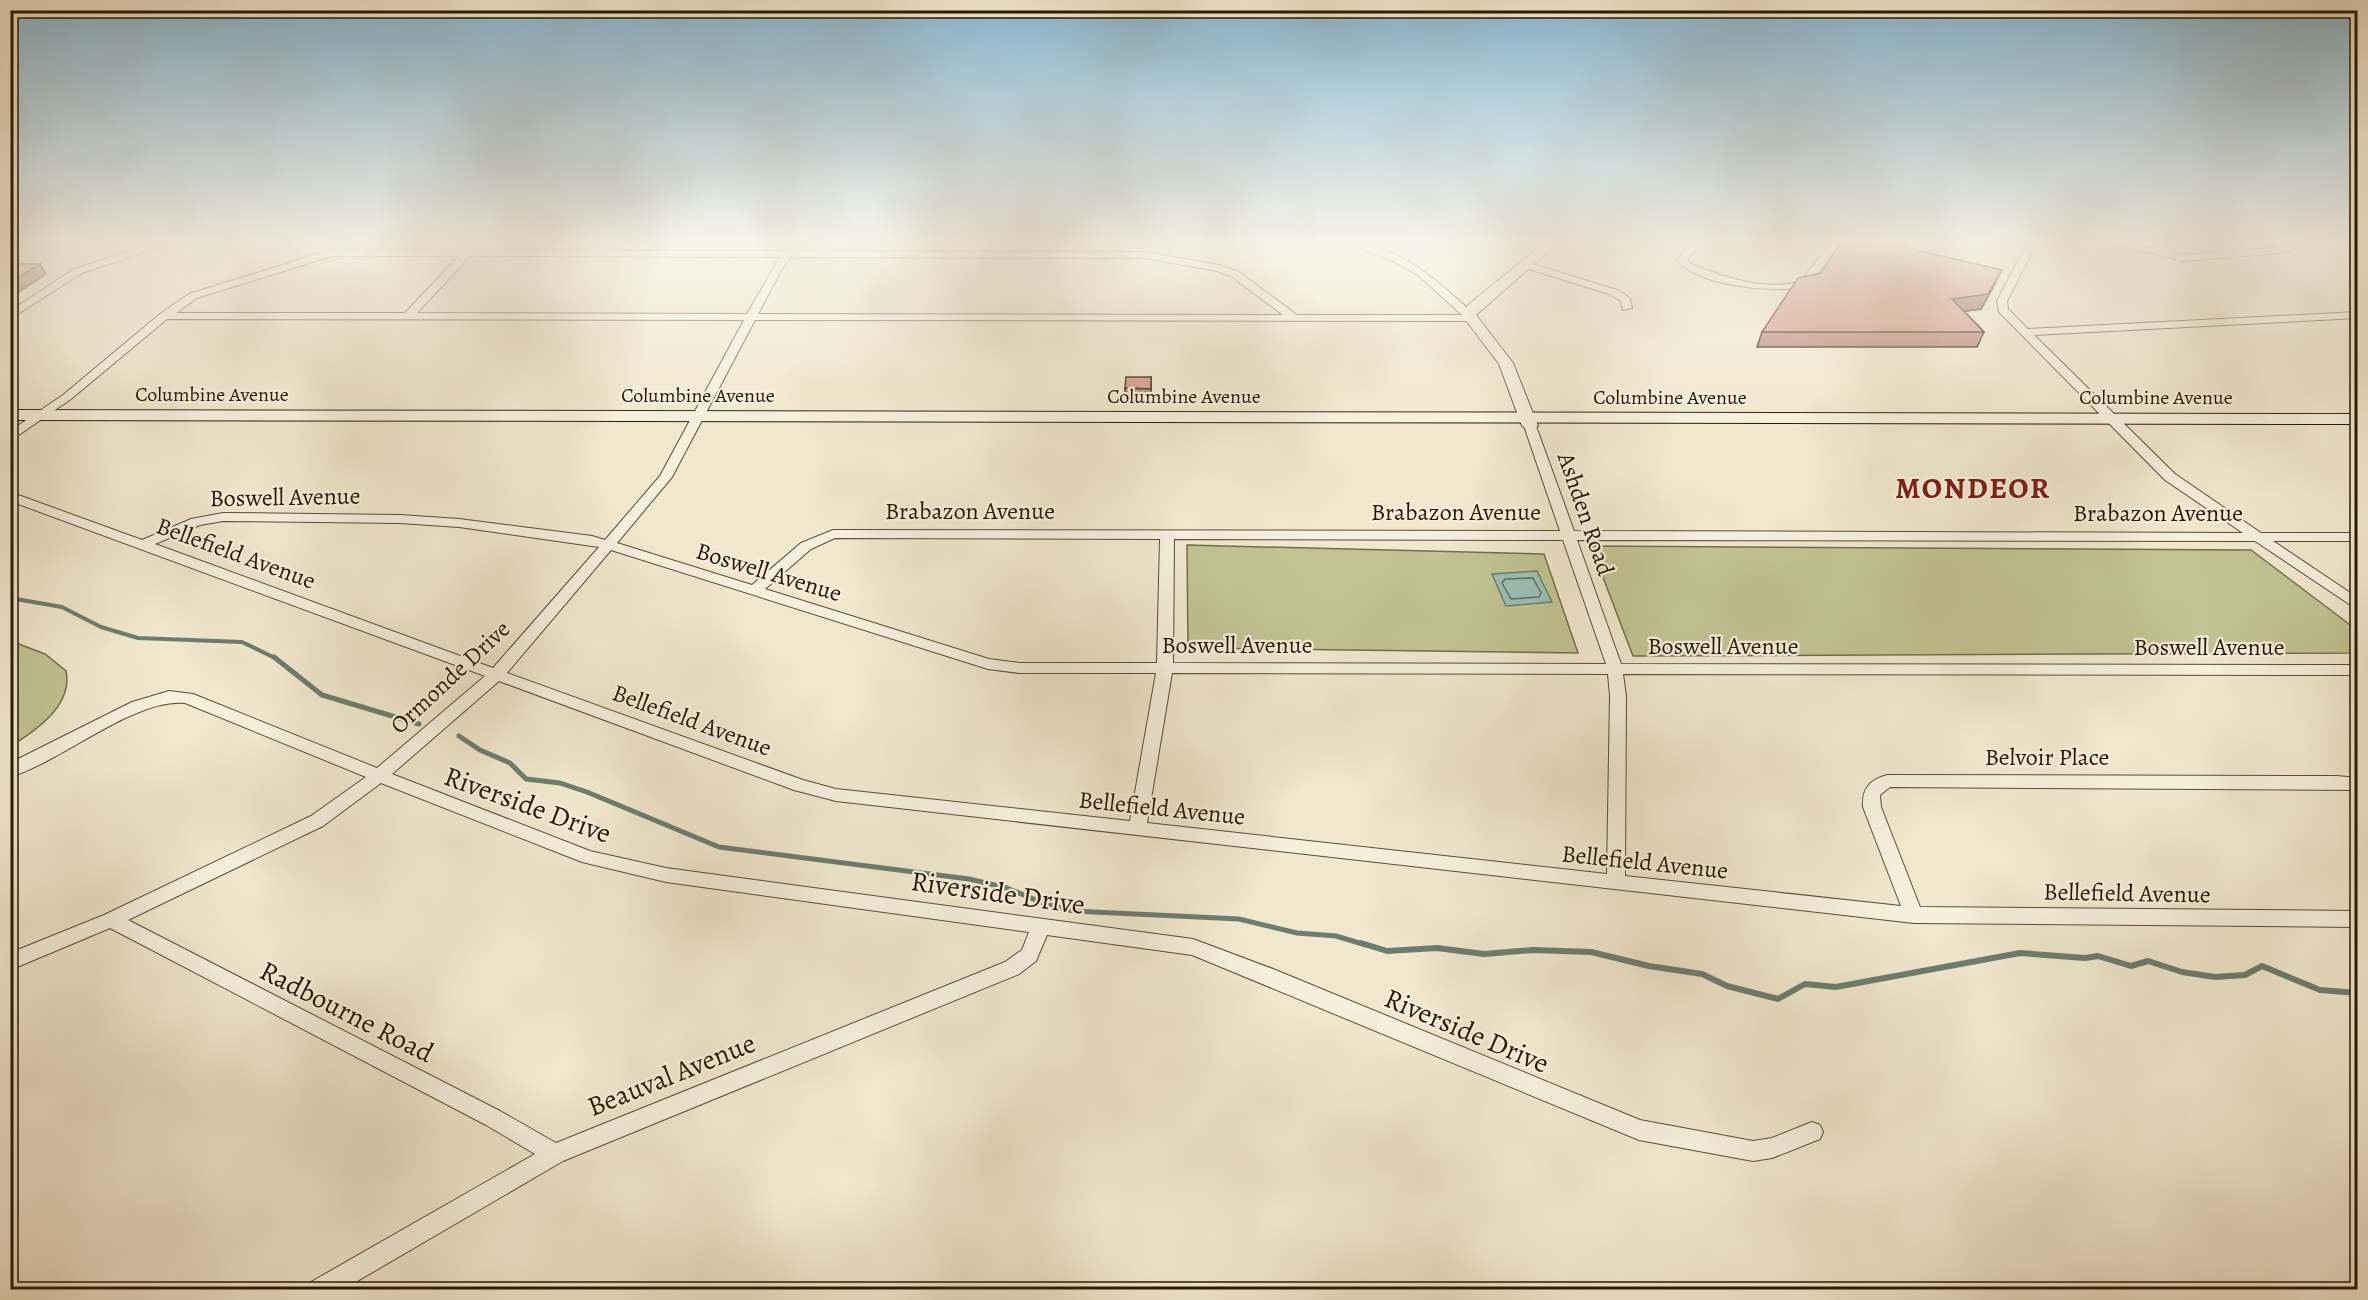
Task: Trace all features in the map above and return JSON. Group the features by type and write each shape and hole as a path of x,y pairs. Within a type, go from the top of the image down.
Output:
{"main road":[{"name":"Columbine Avenue","path":"10,415 35,419 2351,423"},
{"name":"Columbine Avenue","path":"10,423 35,419"}],"street":[{"path":"10,316 29,304"},
{"path":"10,437 165,316 184,304"},
{"path":"409,315 420,304"},
{"name":"Ormonde Drive","path":"10,962 111,920 317,821 379,776 497,674 666,477 759,304"},
{"path":"1275,304 1295,318"},
{"name":"Ashden Road","path":"1455,304 1469,317 1506,363 1615,669 1618,696 1617,883"},
{"path":"165,316 1469,317 1473,308 1478,304"},
{"path":"1626,304 1627,308"},
{"path":"2003,304 2001,307 2025,332 2170,477 2358,605"},
{"path":"2025,332 2358,315"},
{"name":"Bellefield Avenue","path":"10,496 818,791 1137,830 1914,915 2358,919"},
{"name":"Boswell Avenue","path":"142,545 196,522 223,517 400,519 450,522 592,540 988,664 1019,668 2358,670"},
{"name":"Brabazon Avenue","path":"754,591 806,546 833,534 2358,537"},
{"path":"1137,830 1165,667 1167,534"},
{"name":"Riverside Drive","path":"10,771 138,706 169,696 180,696 588,857 635,870 1172,943 1214,954 1640,1130 1753,1151 1772,1148 1812,1132"},
{"name":"Belvoir Place","path":"1914,915 1872,807 1870,793 1887,781 2358,784"},
{"name":"Radbourne Road","path":"111,920 493,1118 555,1154"},
{"name":"Beauval Avenue","path":"319,1290 555,1154 626,1123 997,975 1029,955 1041,926"}],"green space":[{"path":"1187,545 1544,554 1578,653 1188,648"},
{"path":"1591,546 2251,550 2357,630 2357,653 1633,656"},
{"path":"11,641 45,654 66,671 67,683 59,705 51,715 11,746"}],"water":[{"path":"1537,571 1552,602 1506,606 1492,574"}],"building":[{"path":"1781,304 1957,304 1984,332 1762,332"},
{"path":"1126,377 1151,377 1151,389 1125,388"},
{"path":"10,1288 24,1288 23,1290 10,1290"}],"waterway":[{"path":"10,598 62,607 101,627 138,638 242,642 276,658"},
{"path":"276,658 322,695 419,724"},
{"path":"459,736 480,750 510,763 526,779 560,783 587,792 719,847 969,879 1007,888 1043,903 1073,911 1239,919 1297,933 1336,936 1366,945"},
{"path":"1361,943 1387,951 1437,948 1484,954 1533,950 1591,952 1649,966 1702,974 1727,986 1778,999 1805,984 1836,987 2020,953 2085,958 2098,956 2131,966 2148,961 2182,972 2215,977 2245,975 2262,966 2320,990 2358,993"}],"district":[{"name":"MONDEOR","path":"1973,488"}]}
